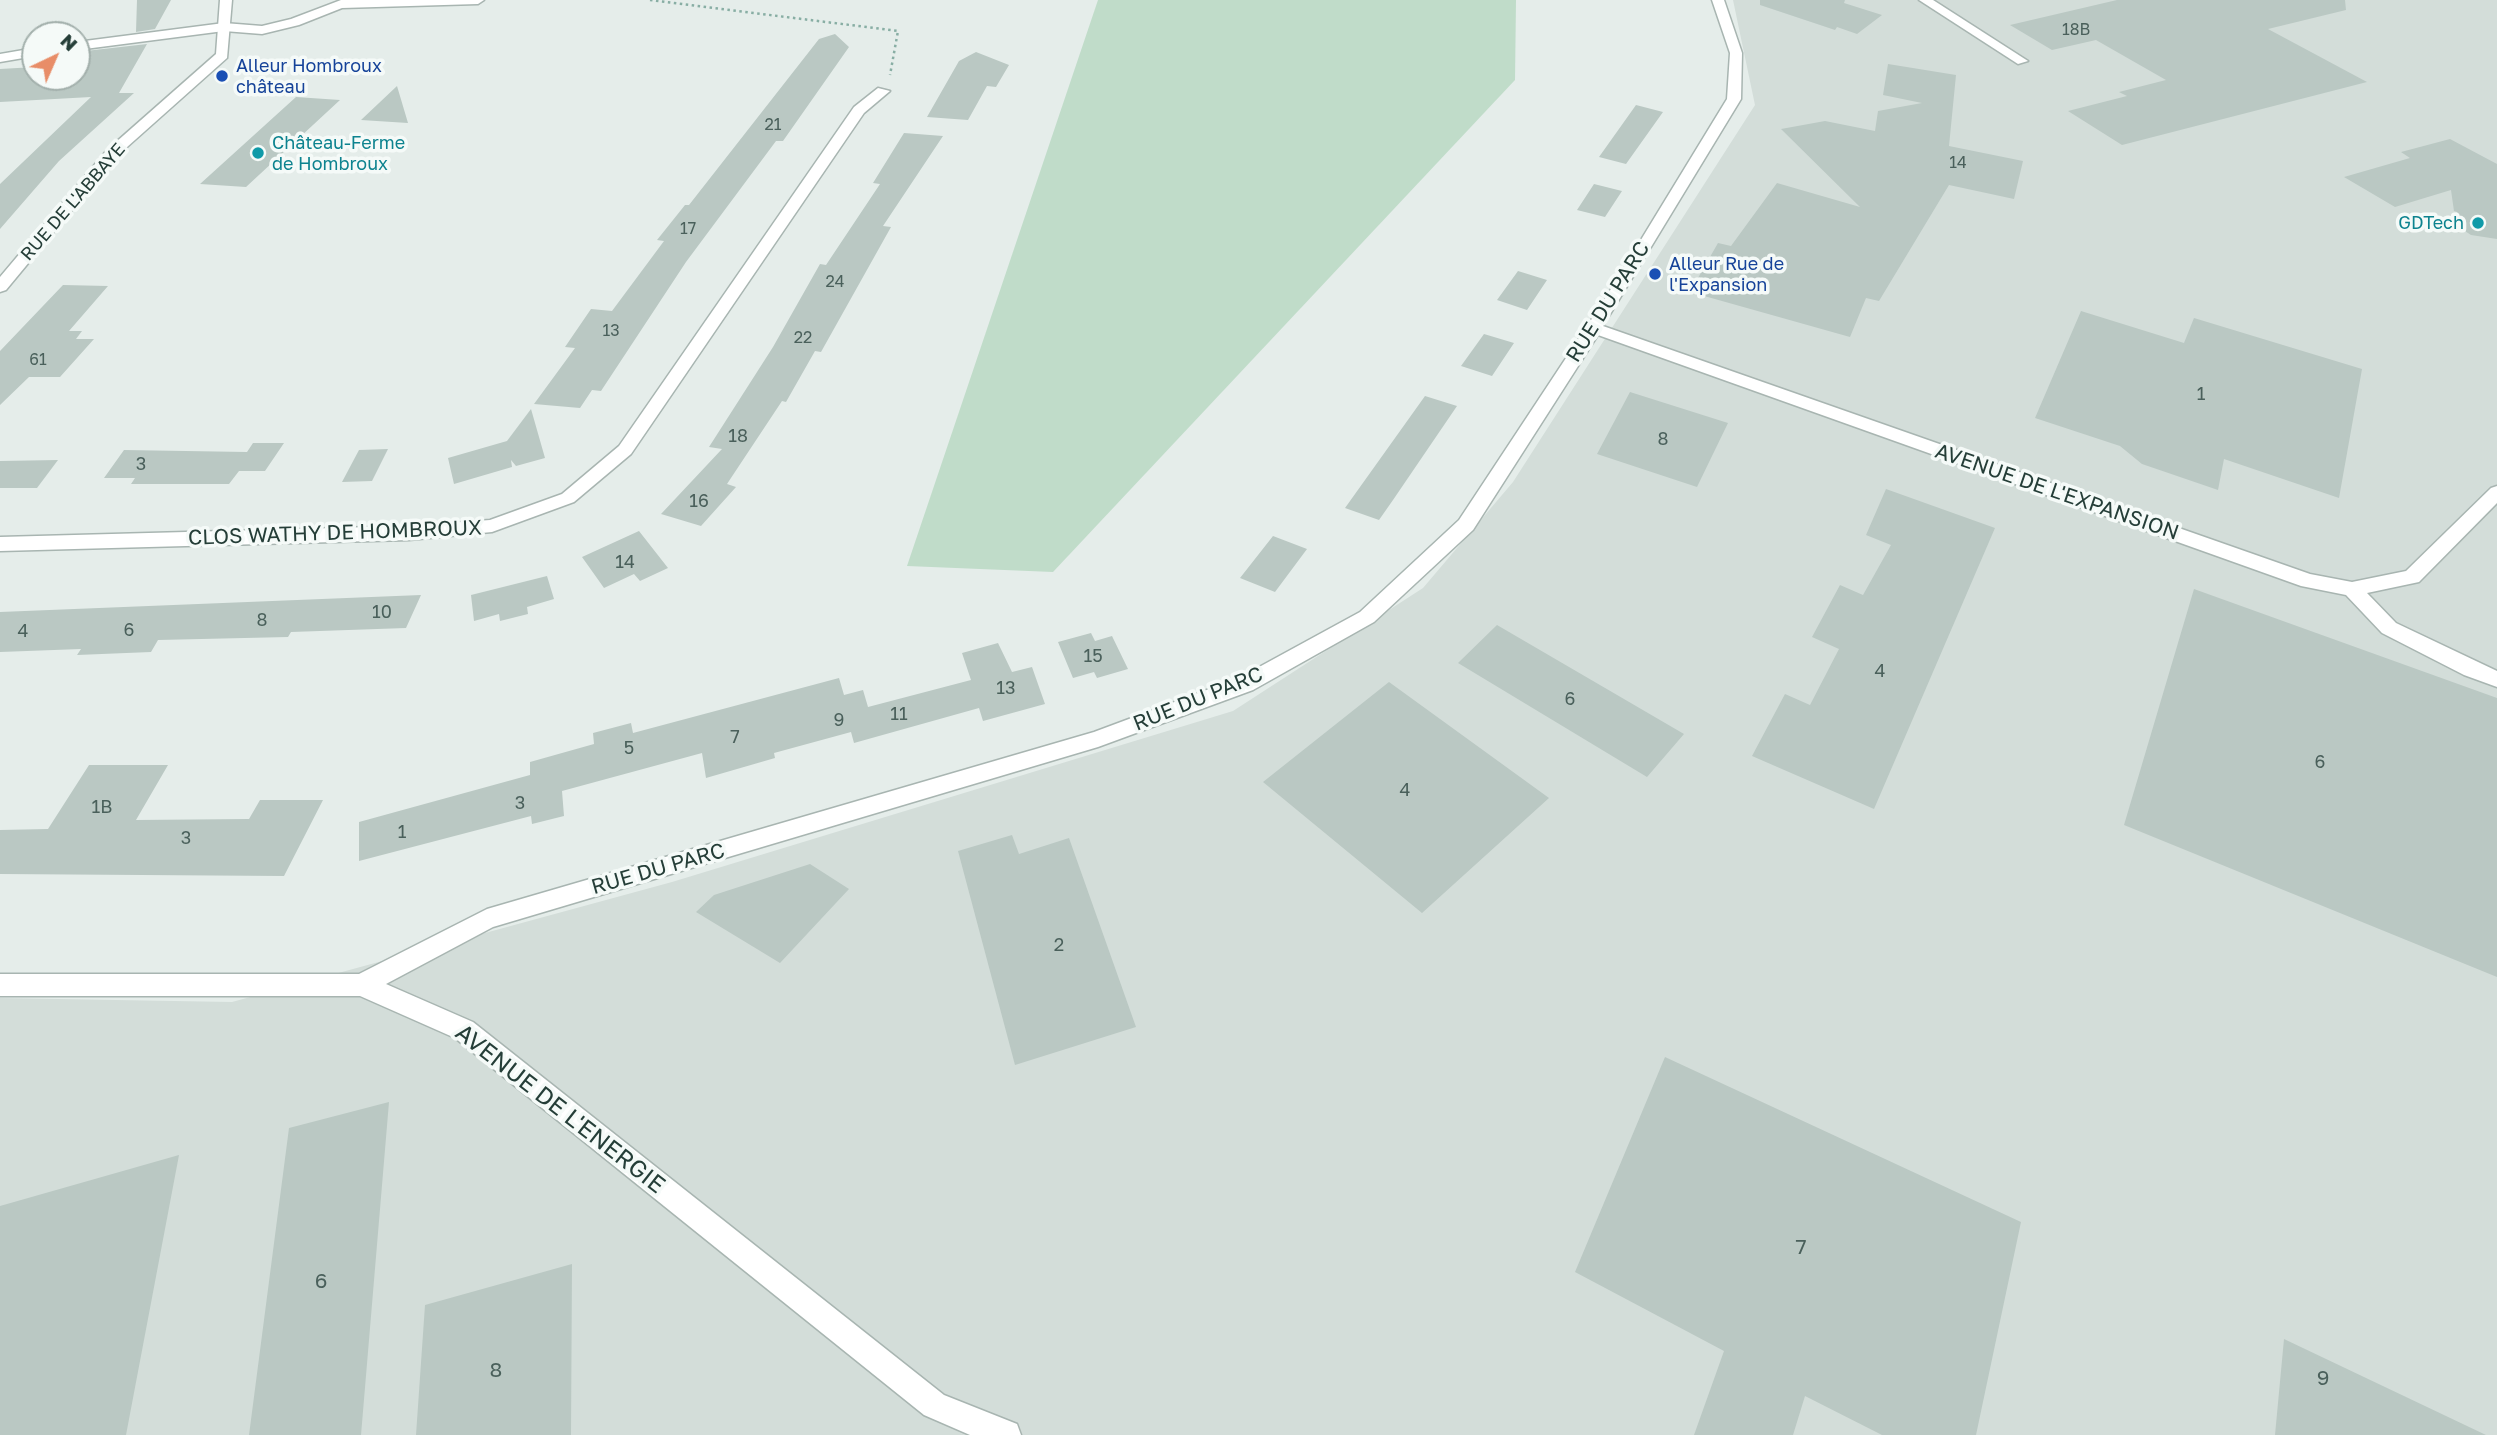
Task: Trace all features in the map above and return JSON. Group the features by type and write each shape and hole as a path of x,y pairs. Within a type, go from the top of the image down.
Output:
{"street":[{"name":"RUE DE L'ABBAYE","path":"0,287 112,153 222,55 226,0"},
{"path":"91,44 224,27 262,30 348,2 478,0"},
{"name":"RUE DU PARC","path":"361,985 487,919 1098,739 1246,684 1367,617 1466,526 1734,99 1736,53 1718,0"},
{"path":"0,58 21,54"},
{"name":"CLOS WATHY DE HOMBROUX","path":"0,544 409,533 492,526 568,498 625,450 859,110 883,91"},
{"name":"AVENUE DE L'EXPANSION","path":"1592,328 2308,581 2352,590 2412,577 2497,492"},
{"path":"2352,590 2389,628 2471,670 2497,679"},
{"name":"AVENUE DE L'ENERGIE","path":"0,985 361,985 464,1030 934,1405 1006,1435"}],"lane":[{"path":"1924,0 2022,61"}],"path":[{"path":"650,0 898,31 890,75 883,91"}],"shaded area":[{"path":"1733,0 2497,0 2497,1435 0,1435 0,998 232,1002 672,882 1233,711 1423,588 1513,482 1755,105"}],"green space":[{"path":"1098,0 1516,0 1515,80 1053,572 907,566"}],"building":[{"path":"137,0 171,0 155,29 136,32"},
{"path":"1760,0 1845,0 1844,3 1882,15 1857,34 1837,27 1835,30 1760,5"},
{"path":"2117,0 2345,0 2346,10 2268,29 2367,82 2122,145 2068,111 2127,96 2119,92 2166,80 2096,40 2052,50 2010,25"},
{"path":"835,34 849,47 783,141 776,141 686,262 601,391 592,390 580,408 534,404 575,348 565,347 591,309 612,311 664,241 657,240 685,205 689,205 819,39"},
{"path":"147,44 119,93 134,93 59,161 0,229 0,184 91,97 0,102 0,69 21,68 21,91 91,91 91,50"},
{"path":"976,52 1009,65 996,87 987,86 968,120 927,117 959,61"},
{"path":"1888,64 1956,75 1949,146 2023,161 2014,199 1949,185 1879,301 1866,298 1850,337 1690,292 1718,243 1731,246 1777,183 1860,207 1781,129 1825,121 1875,131 1878,111 1922,103 1883,95"},
{"path":"397,86 408,123 361,120"},
{"path":"296,97 340,100 246,187 200,184"},
{"path":"1636,105 1663,112 1626,164 1599,157"},
{"path":"904,133 943,136 883,226 891,227 821,352 815,351 786,402 782,401 727,484 736,487 701,526 661,514 722,449 709,447 773,347 820,264 826,265 880,184 873,183"},
{"path":"2450,139 2497,164 2497,239 2471,235 2462,229 2457,212 2454,211 2451,190 2395,207 2344,177 2410,158 2401,152"},
{"path":"1594,184 1622,191 1605,217 1577,210"},
{"path":"1518,271 1547,280 1527,310 1497,300"},
{"path":"63,285 108,286 69,331 82,331 76,339 94,339 60,377 29,377 0,405 0,351"},
{"path":"2081,311 2184,343 2194,318 2362,369 2339,498 2224,459 2218,490 2142,464 2120,446 2035,418"},
{"path":"1484,334 1514,343 1492,376 1461,366"},
{"path":"1630,392 1728,423 1697,487 1597,454"},
{"path":"1425,396 1457,406 1379,520 1345,508"},
{"path":"531,409 545,458 516,466 511,460 512,467 454,484 448,458 507,441"},
{"path":"253,443 284,443 265,471 239,471 229,484 131,484 135,478 104,478 124,450 247,452"},
{"path":"388,449 372,481 342,482 359,450"},
{"path":"58,460 37,488 0,488 0,461"},
{"path":"1886,489 1995,528 1874,809 1752,756 1785,694 1810,705 1839,649 1812,637 1840,585 1863,595 1891,545 1866,535"},
{"path":"639,531 668,568 640,581 634,574 604,588 582,557"},
{"path":"1273,536 1307,549 1275,592 1240,578"},
{"path":"547,576 554,599 527,607 528,614 500,621 499,614 474,621 471,595"},
{"path":"2194,589 2497,698 2497,977 2124,825"},
{"path":"421,595 406,628 291,632 288,637 158,640 151,652 77,655 81,649 0,652 0,612"},
{"path":"1497,625 1684,734 1647,777 1458,663"},
{"path":"1091,633 1095,641 1112,636 1128,669 1097,678 1094,672 1073,678 1058,642"},
{"path":"998,643 1012,672 1032,667 1045,704 983,721 979,708 854,743 851,732 774,753 775,758 706,778 702,753 562,791 564,816 532,824 531,816 359,861 359,822 530,775 530,762 594,744 593,733 631,723 633,733 839,678 844,695 863,690 868,707 971,680 962,653"},
{"path":"1389,682 1549,798 1422,913 1263,782"},
{"path":"89,765 168,765 136,820 249,819 260,800 323,800 284,876 0,874 0,830 48,829"},
{"path":"1012,835 1019,854 1069,838 1136,1027 1015,1065 958,851"},
{"path":"810,864 849,889 780,963 696,912 714,895"},
{"path":"1665,1057 2021,1222 1976,1435 1882,1435 1805,1396 1793,1435 1694,1435 1724,1351 1575,1272"},
{"path":"389,1102 361,1435 249,1435 289,1128"},
{"path":"179,1155 126,1435 0,1435 0,1206"},
{"path":"572,1264 571,1435 416,1435 425,1305"},
{"path":"2284,1339 2486,1435 2275,1435"}],"place":[{"name":"Alleur Hombroux château","path":"222,76"},
{"name":"Château-Ferme de Hombroux","path":"258,153"},
{"name":"GDTech","path":"2478,223"},
{"name":"Alleur Rue de l'Expansion","path":"1655,274"}]}
